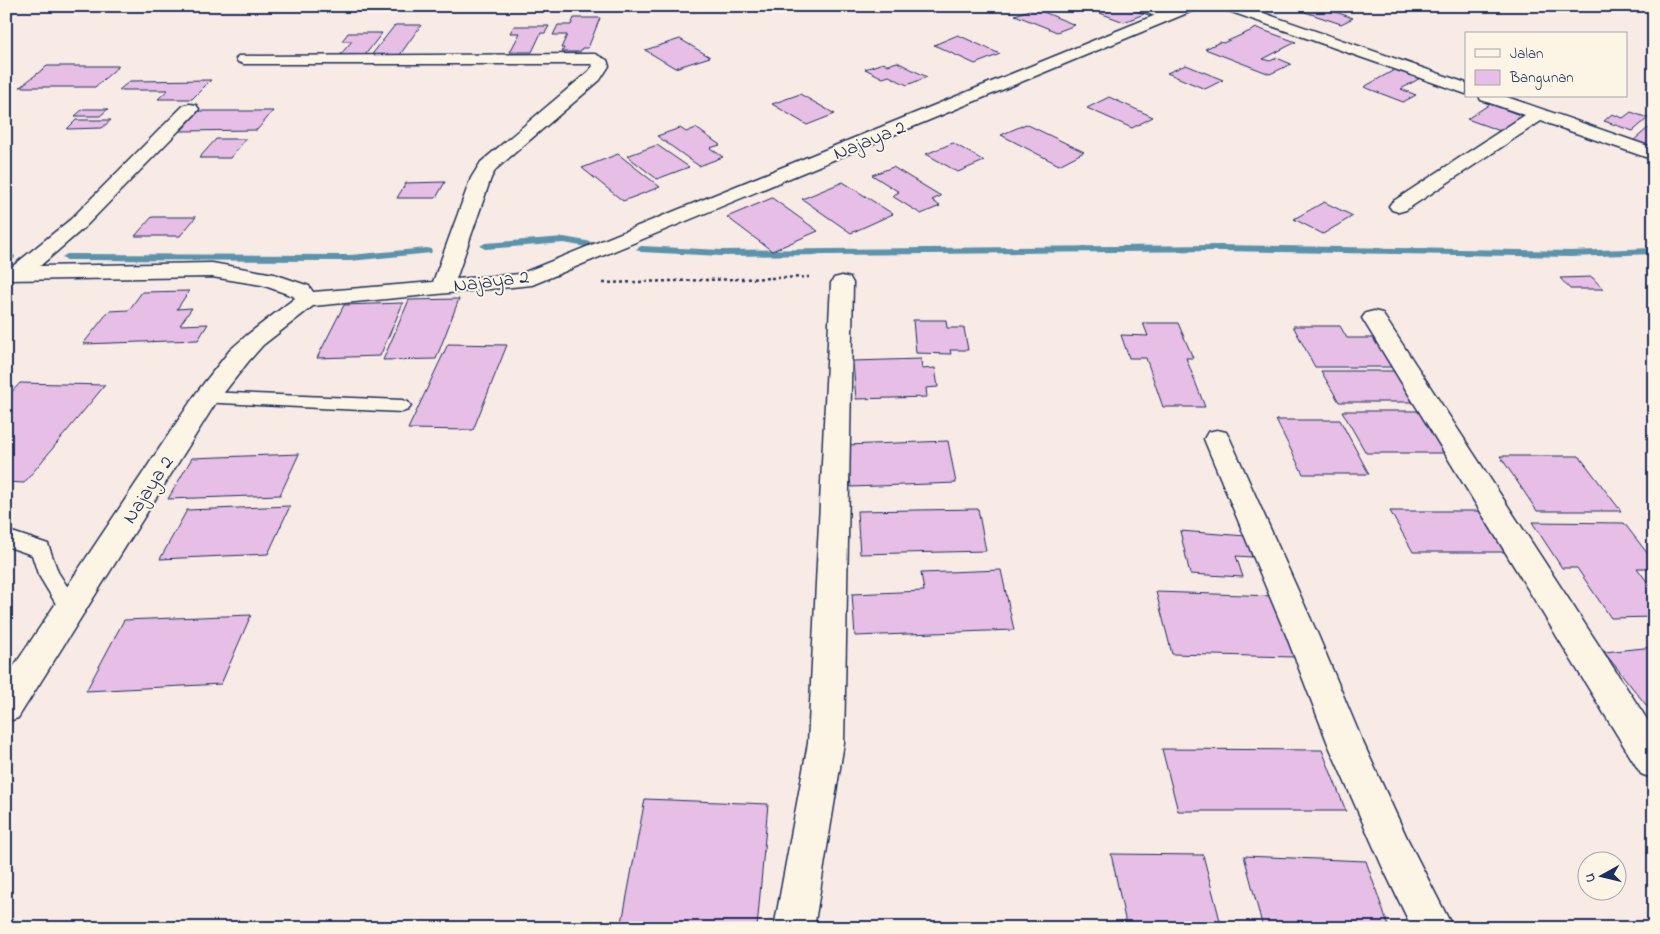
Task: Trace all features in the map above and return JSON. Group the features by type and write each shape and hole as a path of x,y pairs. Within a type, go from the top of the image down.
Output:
{"street":[{"name":"Najaya 2","path":"6,707 206,398 239,356 256,340 307,300 524,280 1192,6"},
{"path":"1228,6 1465,89"},
{"path":"244,59 595,59 601,62 601,66 594,76 488,166 480,178 443,286"},
{"path":"1493,98 1654,154"},
{"path":"13,273 78,223 190,109"},
{"path":"1398,206 1539,114"},
{"path":"13,273 212,270 266,279 301,291 307,300"},
{"path":"794,928 826,743 842,283"},
{"path":"1374,318 1654,762"},
{"path":"1217,439 1298,626 1346,744 1395,853 1433,928"}],"lane":[{"path":"1131,6 1167,17"},
{"path":"206,398 402,406"},
{"path":"6,538 41,550 48,574 70,608"}],"path":[{"path":"594,283 813,277 842,283"}],"building":[{"path":"1095,6 1124,6 1144,14 1124,22 1089,9"},
{"path":"1318,6 1353,18 1341,24 1305,12"},
{"path":"1385,6 1414,6 1403,12"},
{"path":"1034,8 1075,25 1057,32 1015,15"},
{"path":"574,18 600,18 588,48 582,48 580,52 562,52 564,48 561,48 567,35 553,35 558,25 571,25"},
{"path":"395,25 421,25 399,56 370,57"},
{"path":"514,26 549,26 545,33 541,33 532,52 510,52 520,33 510,33"},
{"path":"1257,28 1296,42 1263,59 1270,61 1277,58 1291,64 1270,74 1205,49 1220,42 1223,43"},
{"path":"348,33 382,33 365,55 340,55 352,41 342,41"},
{"path":"958,35 1000,54 975,64 934,45"},
{"path":"680,39 710,57 675,68 645,50"},
{"path":"897,62 927,77 907,85 889,76 883,78 865,69 883,63 888,65"},
{"path":"1186,65 1223,80 1205,89 1167,73"},
{"path":"47,66 119,66 95,87 20,87"},
{"path":"1396,69 1422,77 1401,89 1416,95 1403,102 1364,87"},
{"path":"211,80 192,99 158,99 168,90 119,90 130,81"},
{"path":"800,94 835,114 807,125 772,104"},
{"path":"1109,97 1153,117 1132,128 1087,108"},
{"path":"1490,104 1528,118 1506,133 1467,119"},
{"path":"83,109 108,109 100,116 75,116"},
{"path":"199,111 273,111 257,130 181,131"},
{"path":"1631,112 1648,118 1633,131 1604,121 1612,114 1623,118"},
{"path":"76,120 111,120 102,128 67,129"},
{"path":"1026,124 1084,152 1059,165 1001,135"},
{"path":"680,128 686,132 696,128 720,145 710,148 723,157 699,166 657,136"},
{"path":"1648,128 1654,130 1654,148 1633,141"},
{"path":"216,139 246,139 230,158 199,158"},
{"path":"953,143 984,161 958,172 926,154"},
{"path":"657,145 689,167 657,179 627,156"},
{"path":"618,154 660,187 623,201 582,168"},
{"path":"893,167 941,196 932,200 940,206 921,214 892,196 899,192 872,175"},
{"path":"445,182 436,198 397,198 406,183"},
{"path":"843,182 893,214 851,233 802,199"},
{"path":"772,198 818,231 772,251 727,217"},
{"path":"1324,202 1353,216 1323,234 1294,219"},
{"path":"152,217 196,217 180,236 135,236"},
{"path":"1592,277 1603,289 1570,289 1560,278"},
{"path":"189,291 177,309 192,308 180,325 208,324 198,340 83,344 109,311 129,310 142,292"},
{"path":"459,299 436,359 383,360 409,300"},
{"path":"403,303 380,356 317,358 344,305"},
{"path":"913,320 946,320 947,328 964,328 968,350 950,350 951,354 916,353"},
{"path":"1143,323 1178,323 1193,358 1186,358 1205,407 1163,407 1146,358 1129,358 1121,335 1148,336"},
{"path":"1293,326 1340,326 1347,338 1378,338 1396,367 1315,367"},
{"path":"448,344 507,345 473,430 408,429"},
{"path":"921,359 922,369 935,368 938,387 926,388 927,397 856,399 853,361"},
{"path":"1321,371 1397,371 1416,402 1339,402"},
{"path":"20,383 105,385 24,483 6,482 6,398"},
{"path":"1342,411 1426,411 1453,453 1366,453"},
{"path":"1276,420 1340,420 1369,474 1303,474"},
{"path":"948,441 956,483 851,487 846,445"},
{"path":"299,454 280,495 168,499 192,458"},
{"path":"1500,456 1579,456 1621,511 1537,511"},
{"path":"290,506 268,554 160,559 187,510"},
{"path":"978,509 986,551 860,554 857,511"},
{"path":"1390,511 1485,511 1511,552 1413,552"},
{"path":"1532,522 1624,523 1654,562 1654,568 1637,568 1654,591 1654,617 1611,618 1577,568 1562,568"},
{"path":"1180,531 1246,536 1252,557 1236,556 1243,577 1190,574"},
{"path":"1001,570 1014,630 855,636 852,594 924,591 921,573"},
{"path":"1156,592 1273,596 1294,657 1172,654"},
{"path":"251,615 221,684 86,691 124,620"},
{"path":"1654,647 1654,715 1604,652"},
{"path":"1162,749 1322,750 1346,811 1178,811"},
{"path":"645,799 768,804 757,928 621,928"},
{"path":"1111,854 1203,855 1222,928 1127,928"},
{"path":"1244,856 1366,861 1389,928 1262,924"}],"waterway":[{"path":"485,246 564,240 603,247"},
{"path":"641,249 721,253 1220,248 1570,254 1654,251"},
{"path":"67,257 350,258 427,251"}]}
